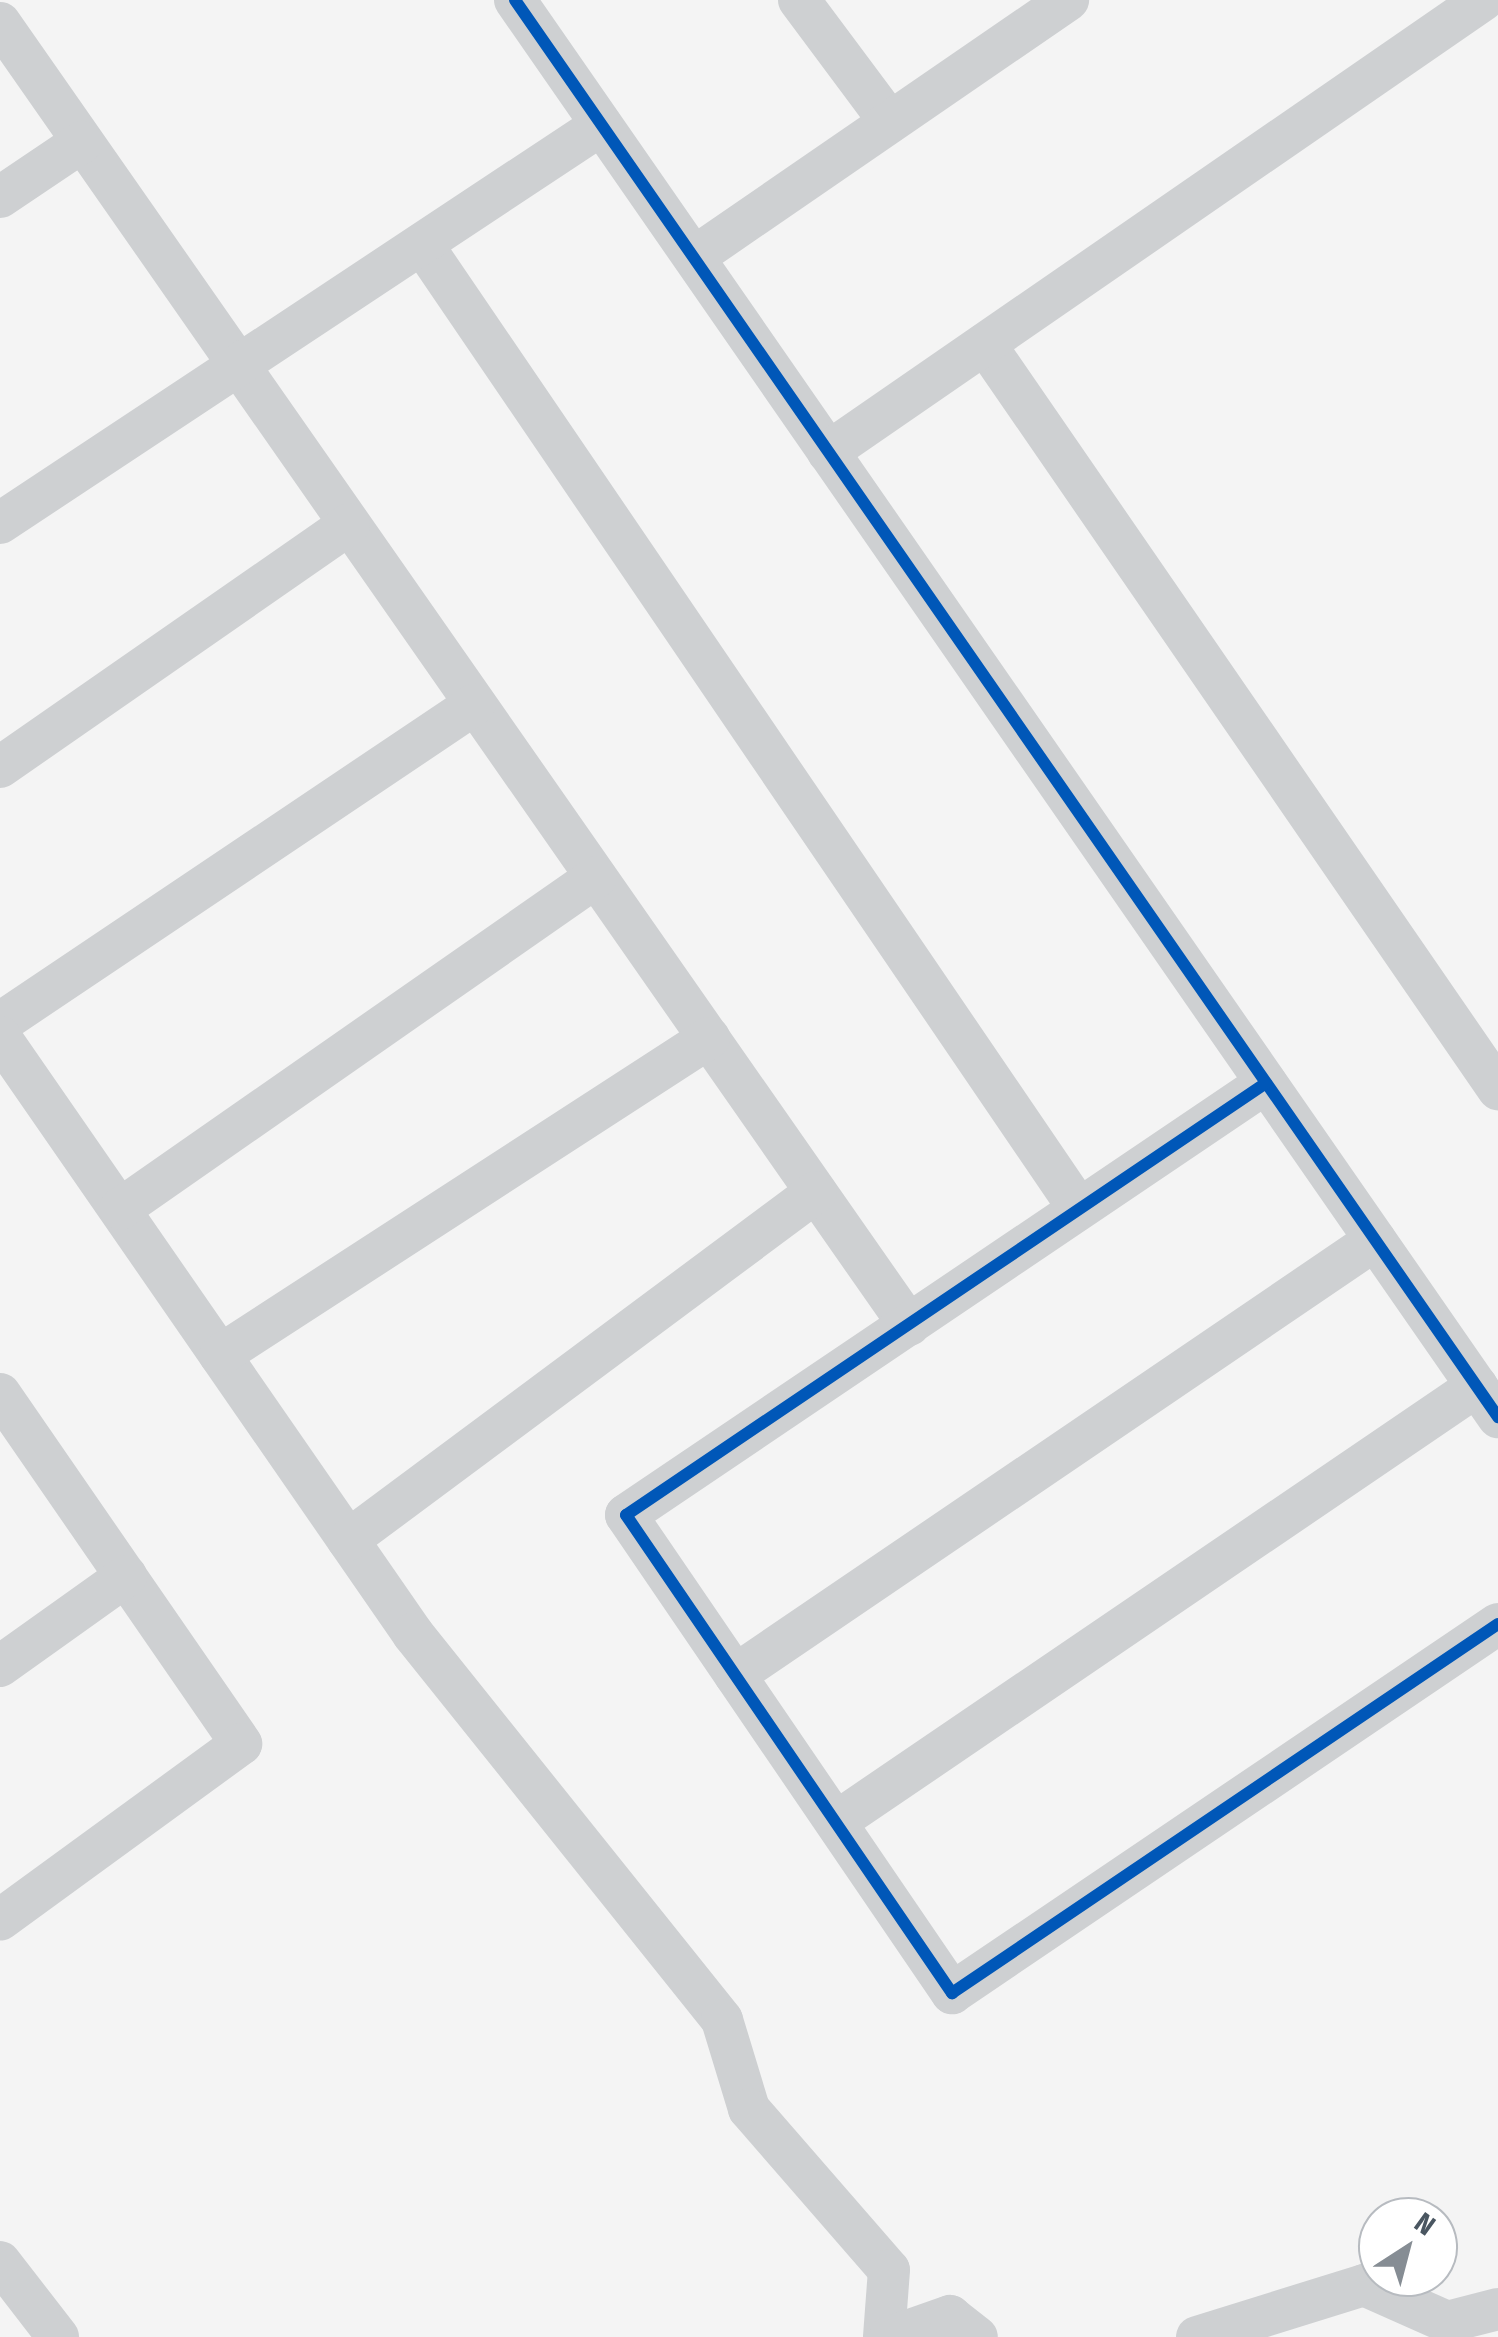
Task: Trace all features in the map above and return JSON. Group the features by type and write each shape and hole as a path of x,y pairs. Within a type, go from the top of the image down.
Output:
{"street":[{"path":"515,0 1487,1402 836,1822"},
{"path":"799,0 890,122"},
{"path":"828,452 1483,0"},
{"path":"694,257 890,122 1048,5"},
{"path":"0,23 909,1324"},
{"path":"0,524 602,125"},
{"path":"0,198 82,142"},
{"path":"422,244 1079,1209"},
{"path":"984,344 1498,1089"},
{"path":"0,768 349,524"},
{"path":"0,1023 475,704"},
{"path":"120,1208 596,878"},
{"path":"0,1036 413,1634 722,2020 749,2108 889,2270 887,2337 950,2316 976,2337"},
{"path":"220,1355 709,1038"},
{"path":"1266,1083 626,1515 952,1992 1498,1624"},
{"path":"348,1540 816,1192"},
{"path":"735,1675 1375,1240"},
{"path":"0,1394 15,1447 126,1576 241,1744 0,1920"},
{"path":"0,1666 126,1576"},
{"path":"0,2262 58,2337"},
{"path":"1197,2337 1364,2285 1447,2322 1498,2309"}],"cycle path":[{"path":"515,0 1498,1417"},
{"path":"1266,1083 626,1515 952,1993 1498,1624"}]}
